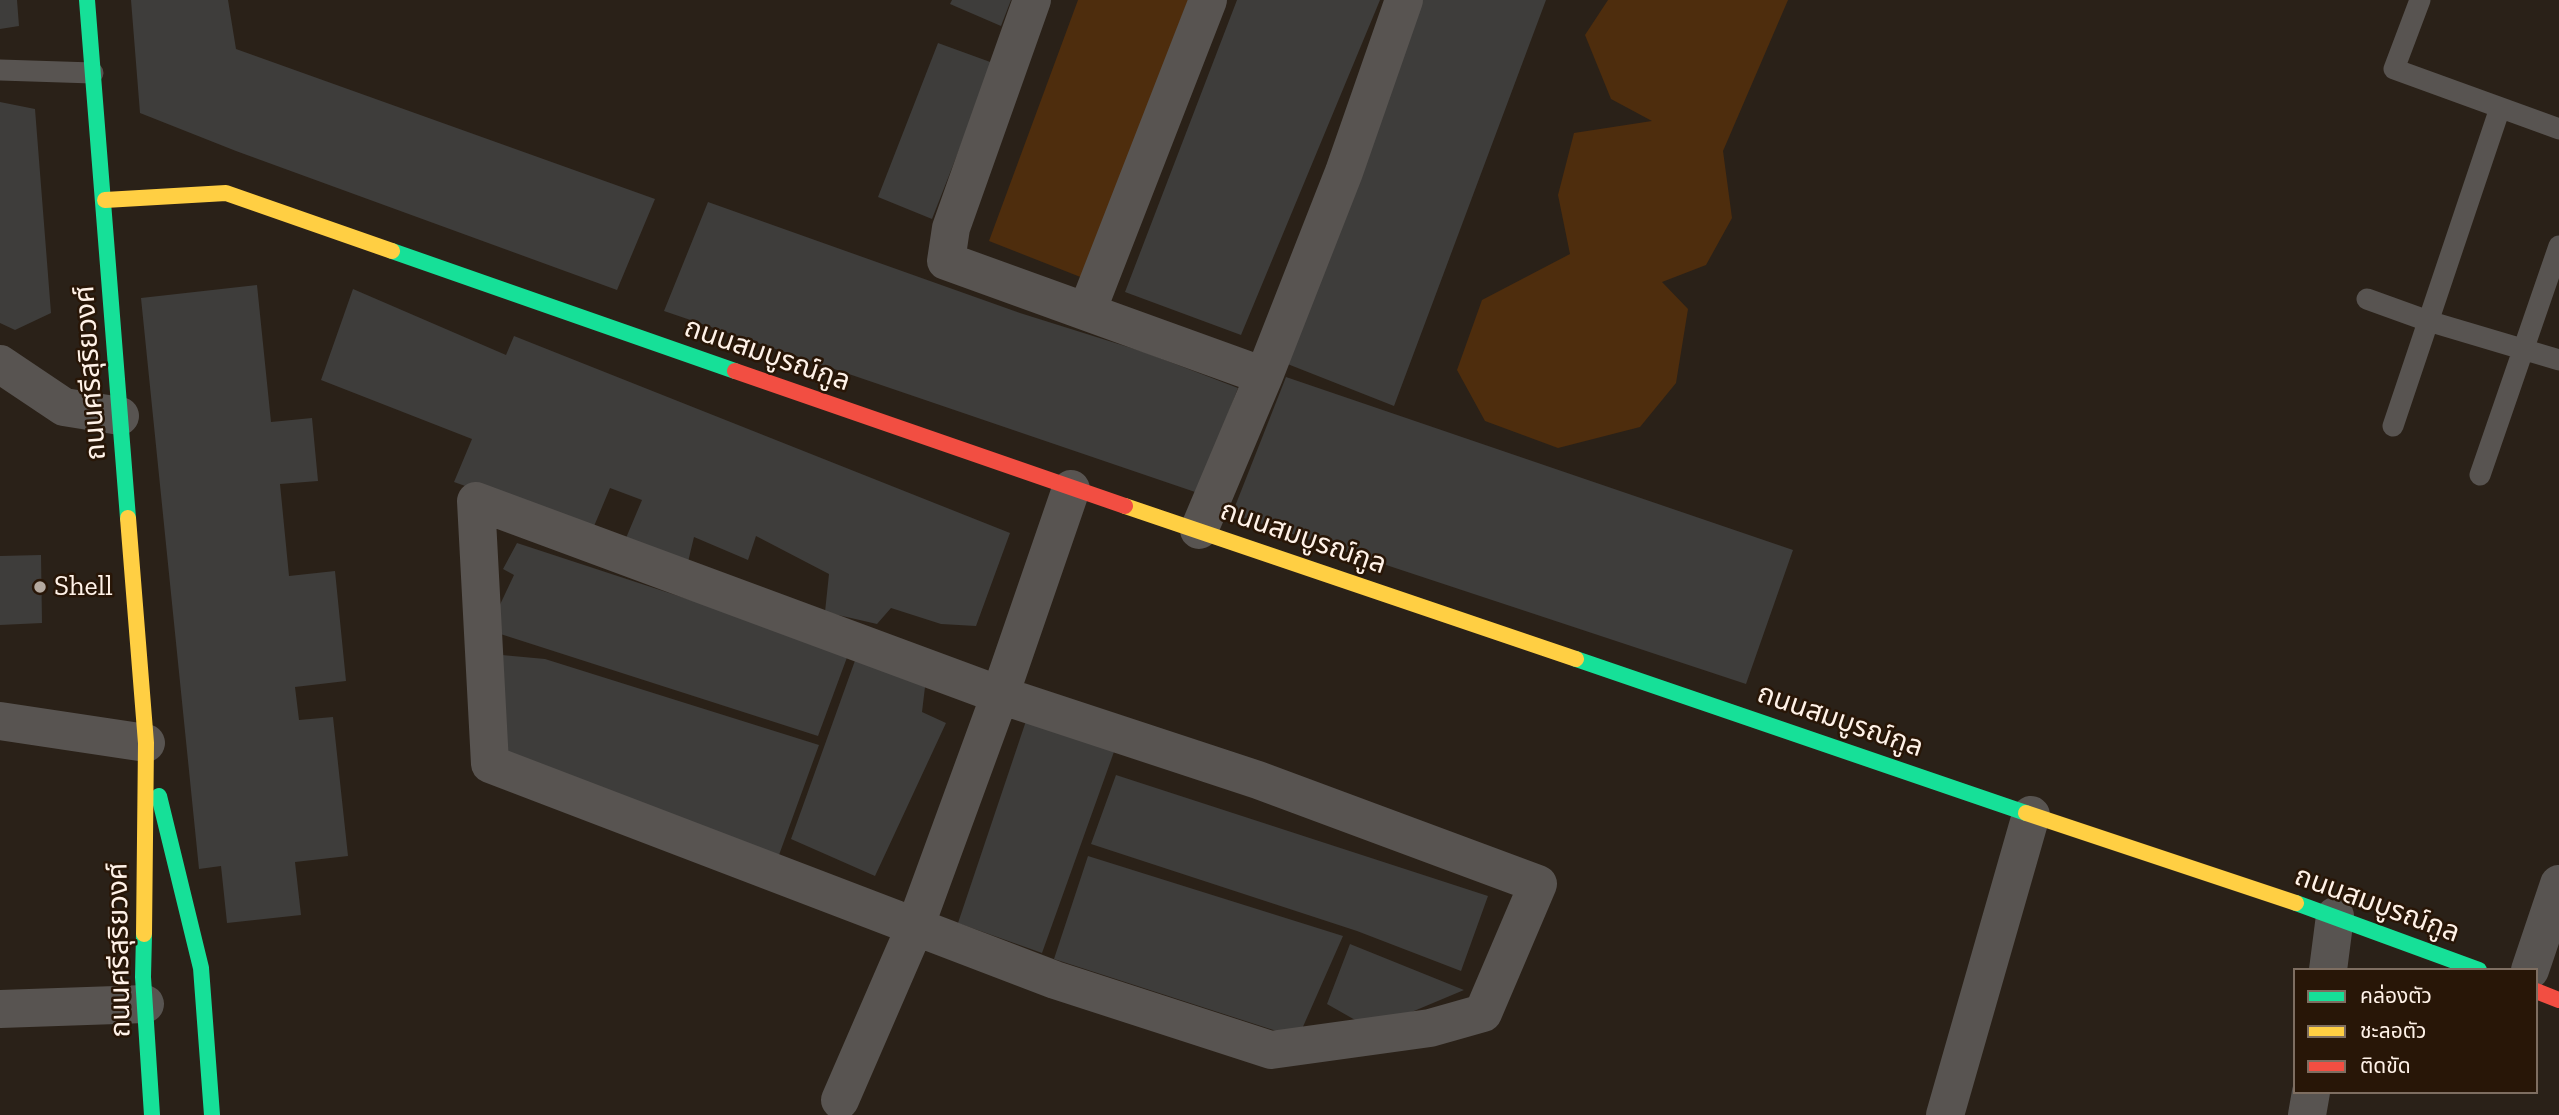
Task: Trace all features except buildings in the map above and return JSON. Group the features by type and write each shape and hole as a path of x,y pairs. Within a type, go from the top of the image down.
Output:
{"street":[{"name":"ถนนศรีสุริยวงศ์","path":"87,0 105,200 146,743 143,977 152,1115"},
{"path":"1032,0 951,228 946,261 1264,376"},
{"path":"1087,311 1208,0"},
{"path":"1199,530 1264,376 1344,172 1404,0"},
{"name":"ถนนสมบูรณ์กูล","path":"105,200 226,193 1070,489 1199,530 2031,815 2335,916 2474,968"},
{"path":"0,364 64,407 120,416"},
{"path":"840,1100 915,927 1000,695 1070,489"},
{"path":"476,501 1000,695 1258,780 1538,884 1483,1013 1430,1028 1271,1050 1055,981 490,764 476,501"},
{"path":"0,721 146,743"},
{"name":"ถนนศรีสุริยวงศ์","path":"146,743 201,968 212,1115"},
{"path":"1945,1115 2031,815"},
{"path":"2531,968 2559,884"},
{"path":"2328,968 2335,916"},
{"path":"2538,992 2559,1000"},
{"path":"0,1009 145,1004"},
{"path":"2307,1115 2311,1094"}],"lane":[{"path":"2420,0 2394,69 2559,130"},
{"path":"0,70 93,73"},
{"path":"2393,426 2500,107"},
{"path":"2480,475 2559,246"},
{"path":"2367,299 2428,321 2559,360"}],"shaded area":[{"path":"1078,0 1188,0 1083,278 989,241"},
{"path":"1608,0 1788,0 1723,151 1732,218 1706,265 1662,282 1688,309 1676,383 1640,427 1558,448 1485,421 1457,370 1482,300 1570,254 1558,195 1574,133 1652,121 1611,99 1585,35"}],"traffic: fast":[{"path":"87,0 128,518"},
{"path":"392,251 735,371"},
{"path":"1576,659 2026,813"},
{"path":"159,796 201,968 212,1115"},
{"path":"2296,903 2474,968"},
{"path":"144,934 143,977 152,1115"}],"traffic: slow":[{"path":"105,200 226,193 392,251"},
{"path":"1125,506 1576,659"},
{"path":"128,518 146,743 144,934"},
{"path":"2026,813 2296,903"}],"traffic: jam":[{"path":"735,371 1125,506"},
{"path":"2538,992 2559,1000"}],"place":[{"name":"Shell","path":"40,587"}]}
